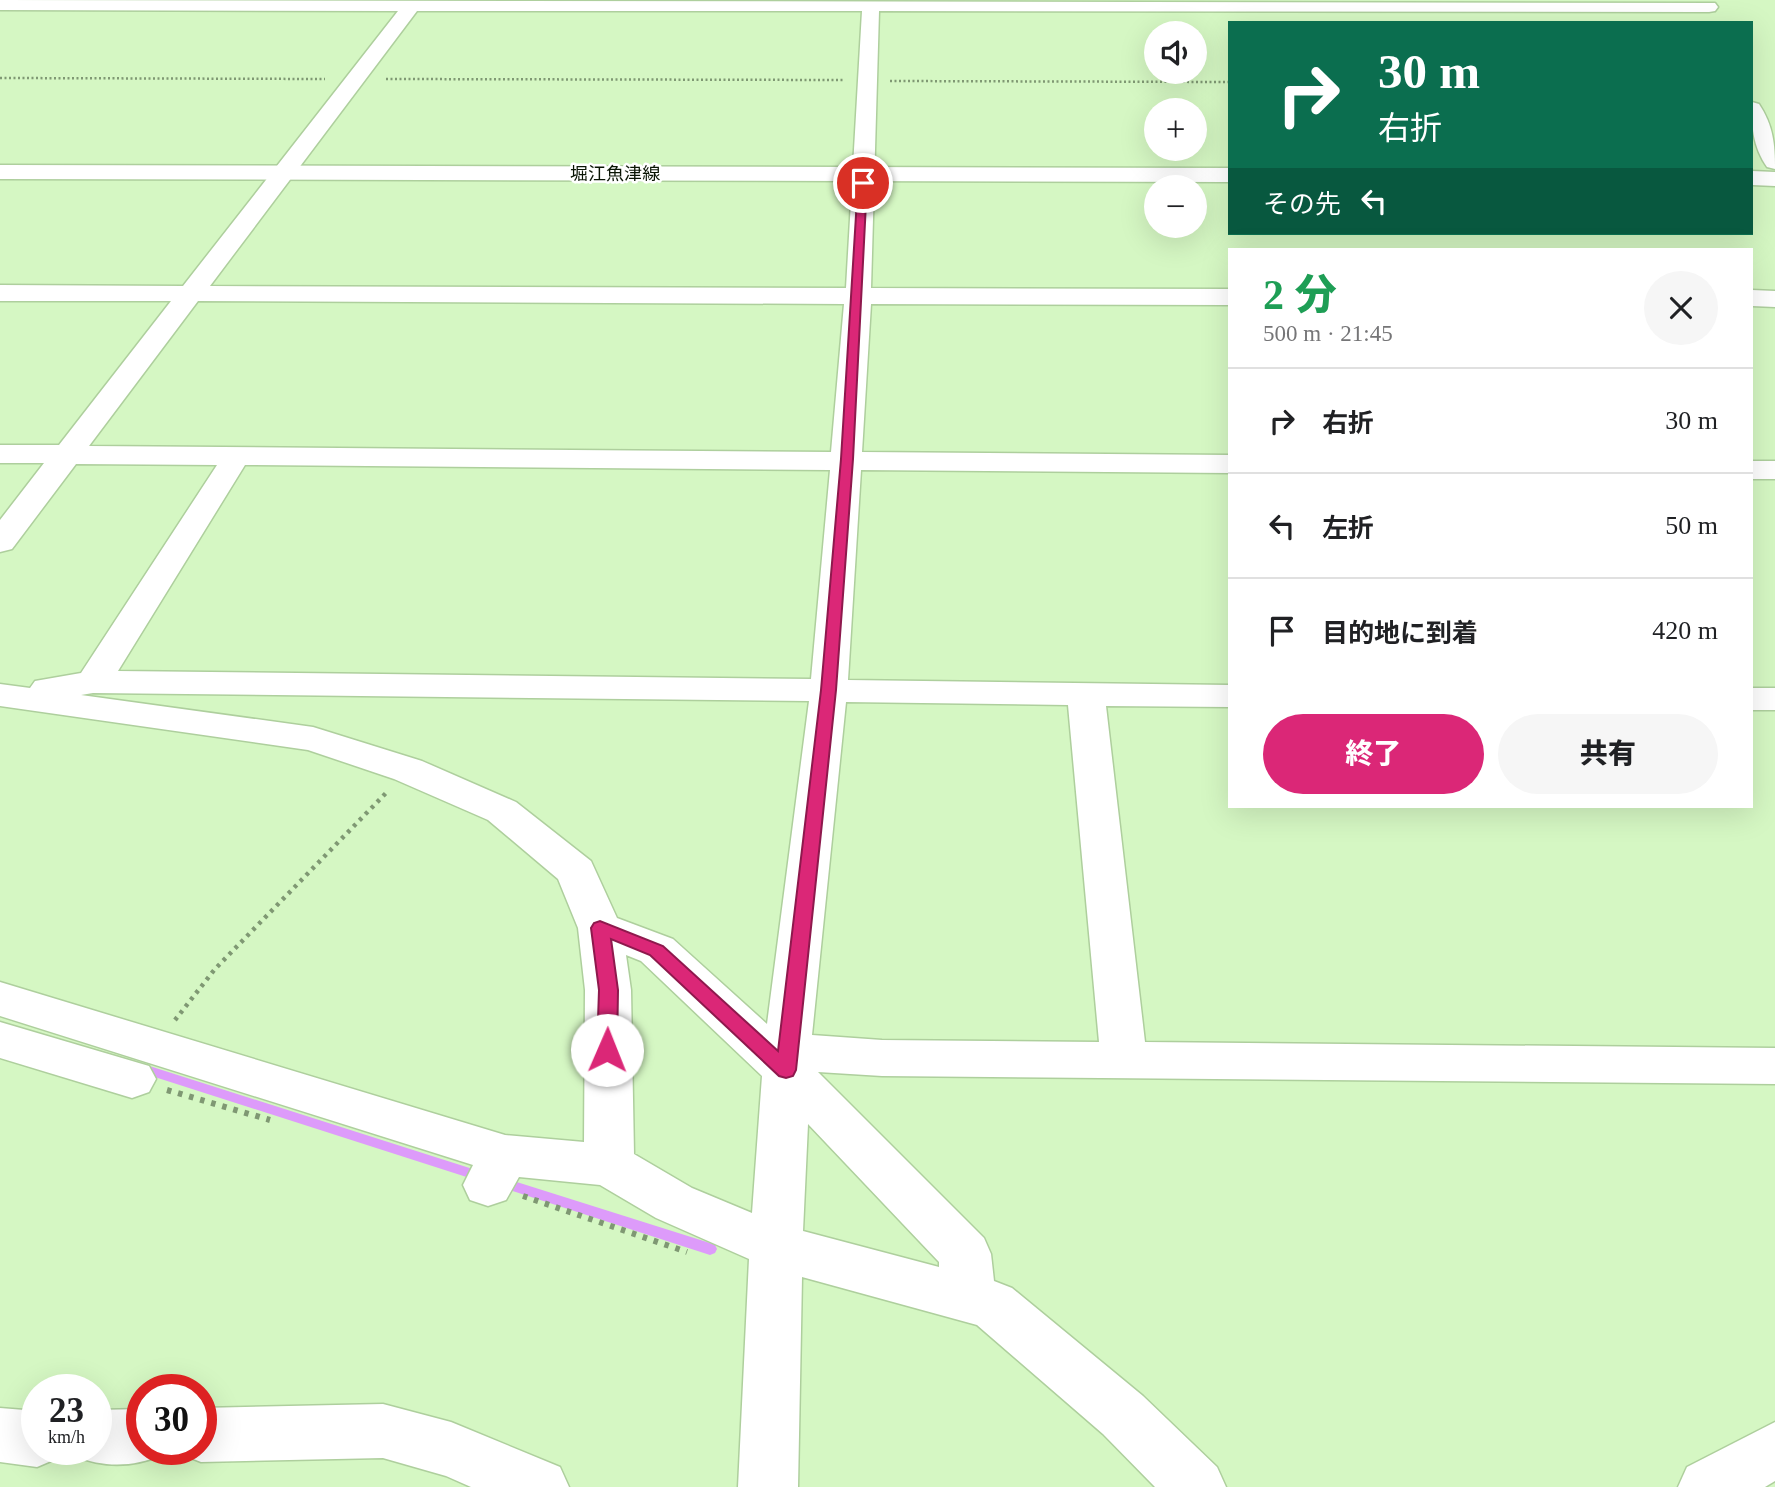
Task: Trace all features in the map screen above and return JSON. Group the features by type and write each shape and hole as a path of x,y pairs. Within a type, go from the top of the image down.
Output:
{"street":[{"path":"0,542 414,3"},
{"path":"768,1487 776,1247 786,1061 829,690 858,296 870,3"},
{"path":"0,5 870,3 1326,10 1462,7 1711,10"},
{"path":"1462,7 1474,21"},
{"path":"1753,110 1775,162"},
{"name":"堀江魚津線","path":"0,172 1228,175"},
{"path":"1753,178 1775,179"},
{"path":"0,293 1228,297"},
{"path":"1753,298 1775,299"},
{"path":"0,454 1228,464"},
{"path":"93,682 231,467"},
{"path":"1753,470 1775,470"},
{"path":"1,695 93,682 1228,696"},
{"path":"1,695 313,739 408,769 502,811 576,871 600,928 608,990 609,1165"},
{"path":"1086,696 1124,1061"},
{"path":"1753,699 1775,699"},
{"path":"600,928 657,950 786,1061 965,1254 968,1298"},
{"path":"0,999 143,1063 497,1170 609,1165 674,1203 776,1247 993,1305 1123,1415 1196,1487"},
{"path":"0,1040 143,1063"},
{"path":"786,1061 882,1058 1775,1066"},
{"path":"217,1435 383,1431 451,1450 539,1487"},
{"path":"0,1435 21,1437"},
{"path":"1708,1487 1775,1450"}],"path":[{"path":"0,78 1228,82"},
{"path":"143,1063 215,969 408,769"}],"waterway":[{"path":"140,1068 479,1176"},
{"path":"504,1183 710,1249"}],"route":[{"path":"607,1050 608,990 600,928 657,950 786,1070 829,690 858,296 863,183"}]}
